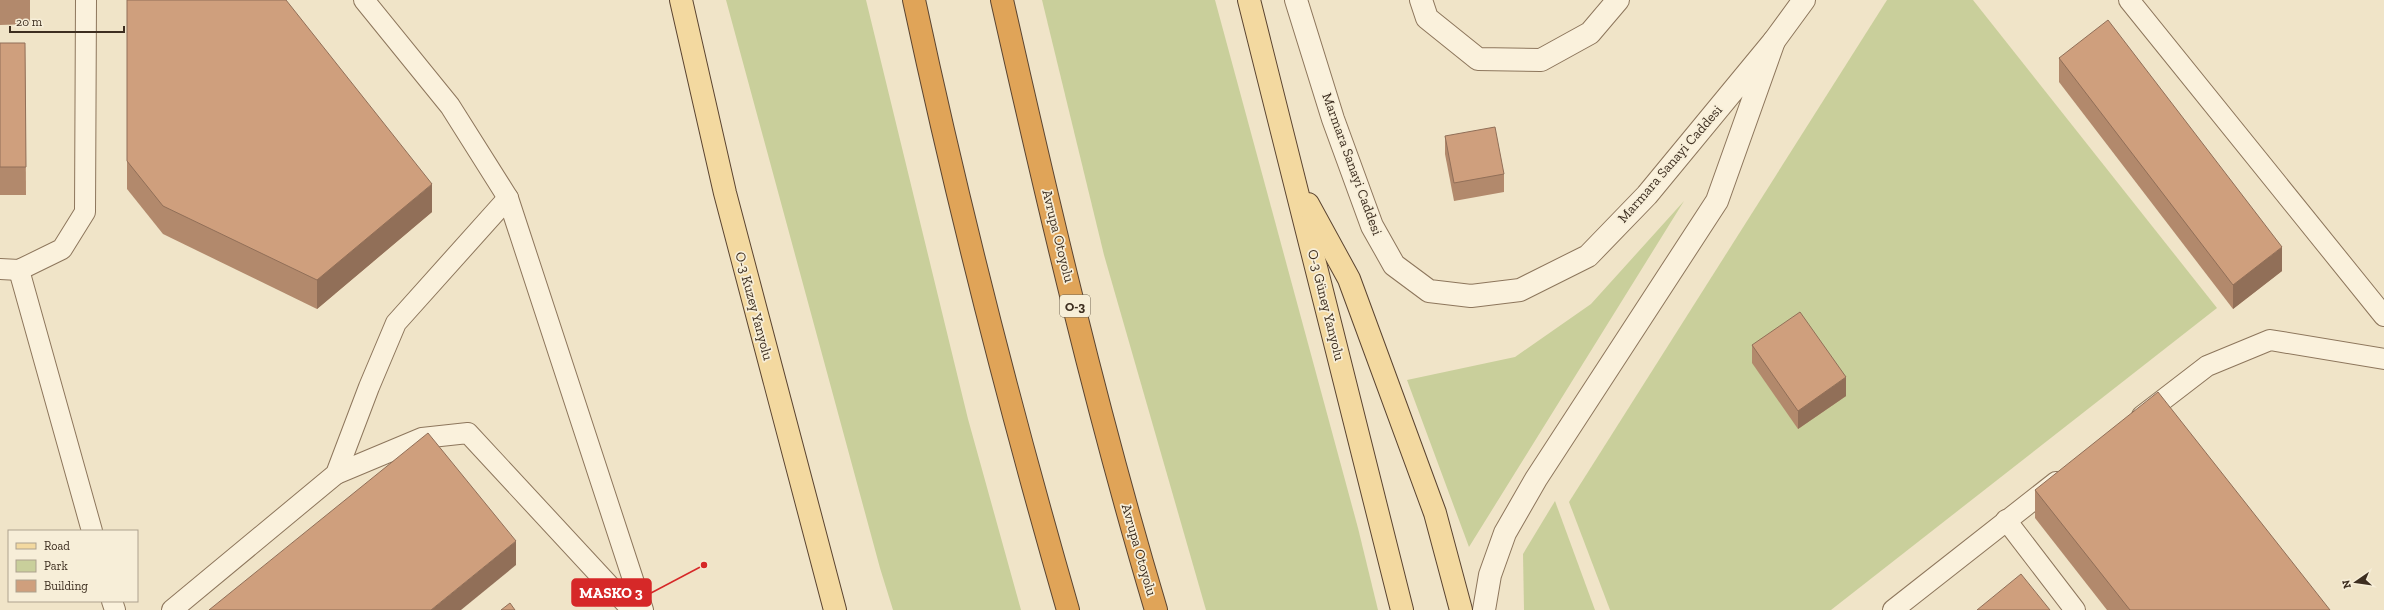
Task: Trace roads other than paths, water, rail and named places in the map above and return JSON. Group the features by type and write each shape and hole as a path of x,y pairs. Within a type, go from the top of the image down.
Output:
{"highway":[{"path":"914,0 934,93 1004,376 1068,610"},
{"name":"Avrupa Otoyolu","path":"1002,0 1085,347 1133,533 1156,610"}],"main road":[{"name":"O-3 Kuzey Yanyolu","path":"681,0 725,193 835,610"},
{"name":"O-3 Güney Yanyolu","path":"1249,0 1402,610"},
{"path":"1294,176 1349,279 1435,513 1461,610"}],"street":[{"name":"Marmara Sanayi Caddesi","path":"1296,0 1333,119 1372,226 1394,265 1429,290 1471,296 1520,290 1588,256 1647,195 1774,41 1804,0"},
{"path":"1421,0 1427,18 1478,59 1541,60 1590,33 1618,0"},
{"name":"Marmara Sanayi Caddesi","path":"1484,610 1490,575 1509,527 1536,479 1716,200 1774,41"}],"lane":[{"path":"86,0 85,212 62,249 10,270 92,530"},
{"path":"364,0 450,106 508,198 643,610"},
{"path":"2129,0 2384,316"},
{"path":"336,474 396,323 508,198"},
{"path":"2125,428 2207,366 2270,340 2384,359"},
{"path":"172,610 336,474 422,438 468,433 632,610"},
{"path":"1893,610 2069,472"},
{"path":"2006,520 2075,610"}],"place":[{"name":"MASKO 3","path":"704,565"}]}
